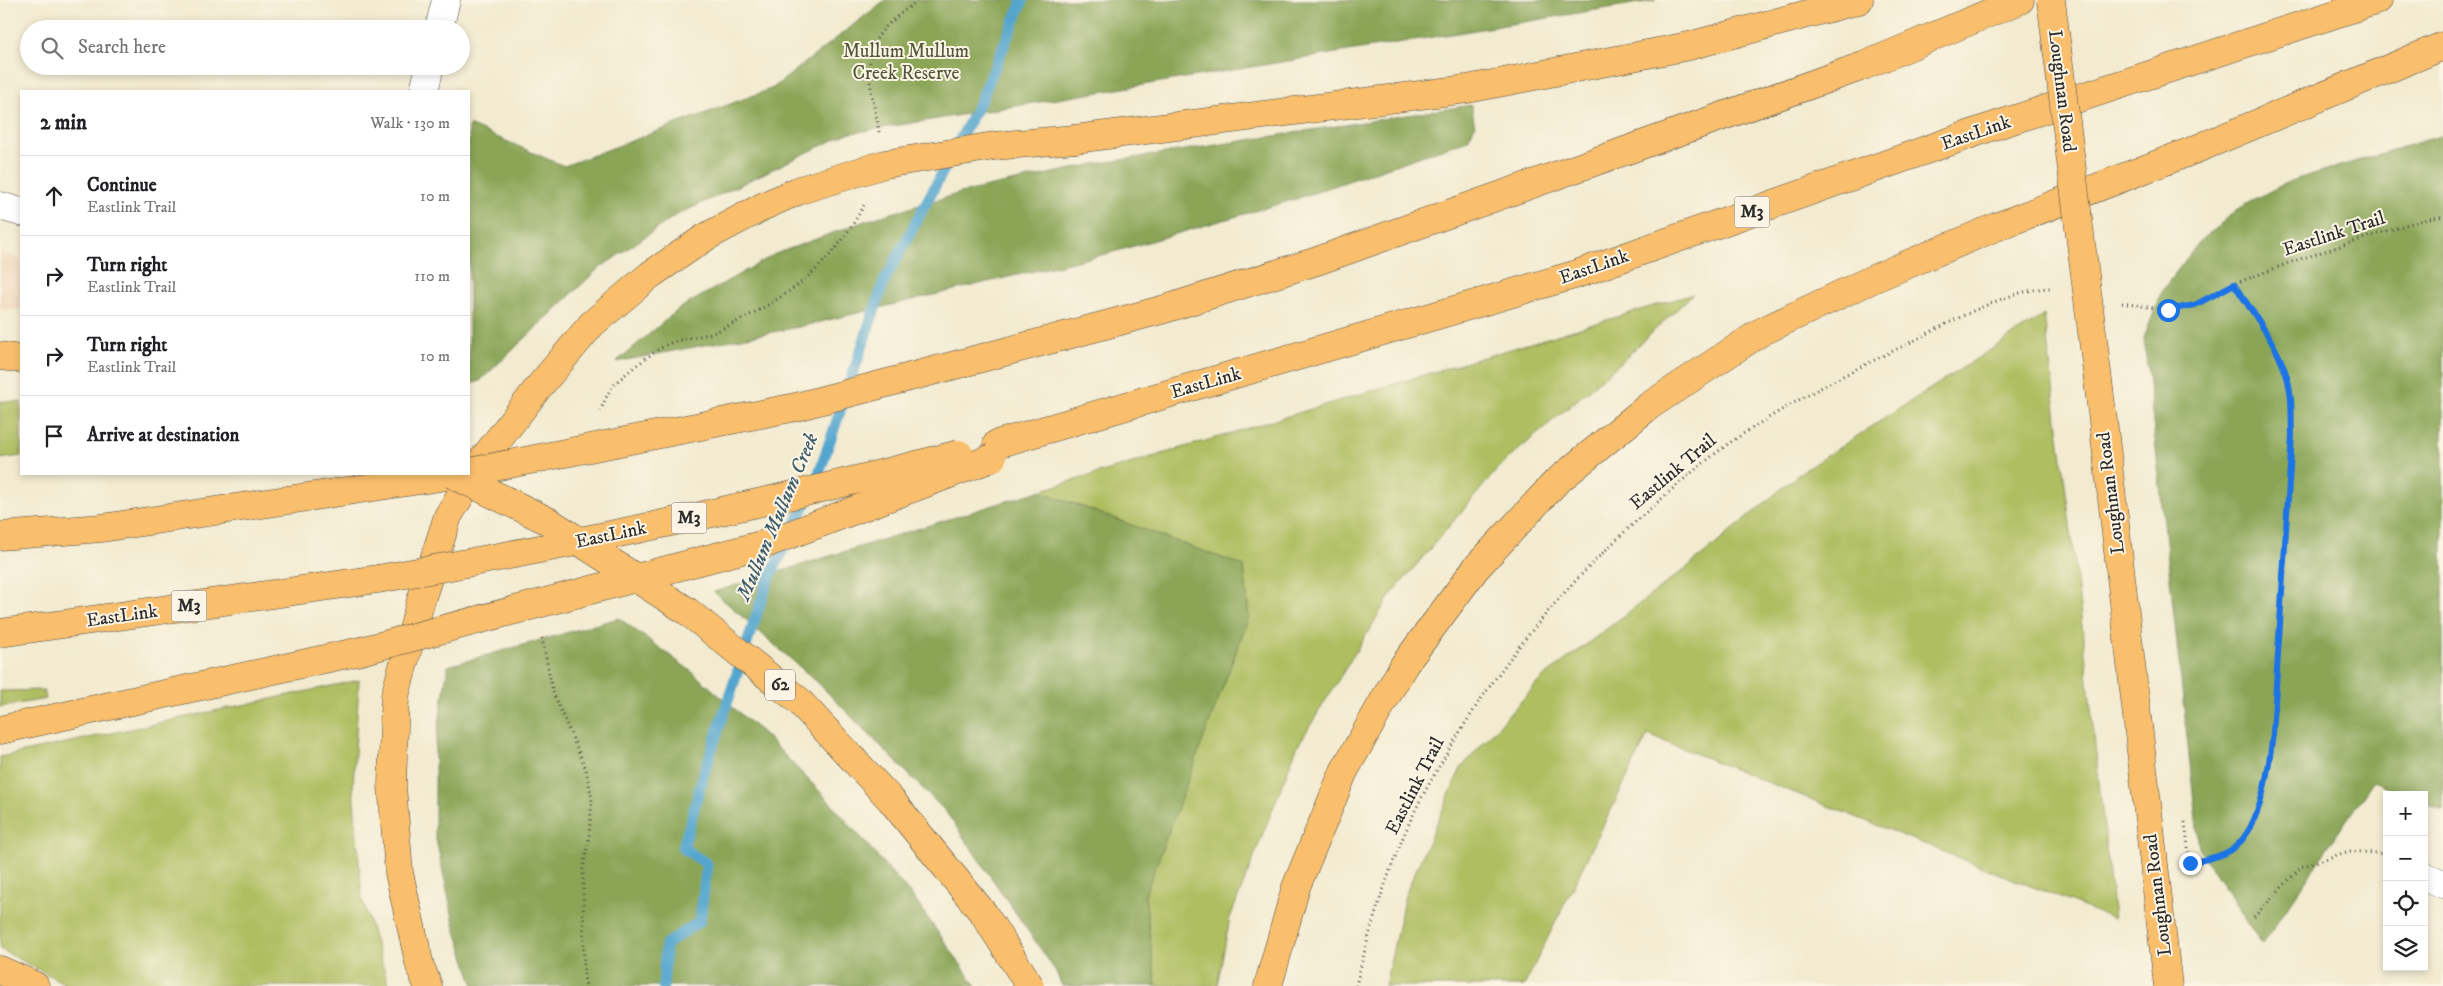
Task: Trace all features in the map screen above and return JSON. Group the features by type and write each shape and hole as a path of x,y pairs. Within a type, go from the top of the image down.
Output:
{"main road":[{"path":"428,986 420,966 398,873 392,786 395,696 421,600 448,516 481,462 538,388 592,324 650,275 706,237 764,206 800,190 885,164 994,146 1075,139 1467,89 1689,46 1859,0"},
{"path":"470,472 796,407 1165,309 1317,260 1863,66 2020,0"},
{"name":"Loughnan Road","path":"2051,0 2104,429 2168,986"},
{"name":"EastLink","path":"0,633 378,579 502,557 995,451 1120,408 1574,275 1988,128 2378,0"},
{"path":"1268,986 1296,887 1344,771 1404,665 1476,568 1556,482 1649,406 1761,332 1875,278 1996,227 2194,150 2443,46"},
{"path":"0,356 20,360"},
{"path":"0,363 20,360"},
{"path":"0,730 361,651 768,543 995,451"},
{"path":"0,536 102,528 454,475"},
{"name":"62","path":"454,475 548,521 687,611 798,700 891,800 984,914 1030,986"},
{"path":"0,522 102,528"},
{"path":"0,970 34,986"}],"street":[{"path":"441,20 446,0"},
{"path":"424,90 428,75"},
{"path":"0,206 20,212"},
{"path":"2428,878 2443,884"}],"path":[{"name":"Eastlink Trail","path":"2120,303 2168,310 2195,305 2234,284 2317,253 2443,216"},
{"path":"2154,870 2218,856 2234,848 2248,831 2256,814 2268,774 2273,733 2291,445 2291,400 2286,374 2274,347 2234,284"},
{"name":"Eastlink Trail","path":"1356,986 1381,896 1405,831 1439,766 1470,716 1530,630 1567,588 1620,535 1685,478 1731,443 1798,400 1885,355 1995,302 2036,288 2061,290"},
{"path":"2254,917 2301,867 2349,851 2383,854"}],"shaded area":[{"path":"0,253 20,259 20,310 0,310"}],"green space":[{"name":"Mullum Mullum Creek Reserve","path":"885,0 1657,0 846,134 675,216 597,270 480,381 470,384 470,125 564,166 773,88"},
{"path":"1471,105 1475,126 1468,140 1296,199 1110,253 799,327 616,362 680,308 775,254 868,220 964,192 1095,164"},
{"path":"2443,135 2443,810 2428,804 2428,791 2397,791 2373,781 2262,945 2199,848 2144,338 2163,289 2200,241 2243,205 2290,181"},
{"path":"1693,294 1619,364 1501,465 1390,596 1297,747 1230,918 1217,986 1156,986 1144,895 1249,617 1244,567 1039,491"},
{"path":"2044,315 2077,580 2114,919 1648,735 1524,986 1385,986 1405,895 1461,768 1541,679 1703,555 1800,473"},
{"path":"0,401 20,402 20,456 0,459"},
{"path":"1039,491 1244,566 1249,617 1145,895 1156,986 1062,986 1055,970 946,812 817,682 714,592"},
{"path":"619,618 691,671 765,735 830,802 913,897 976,986 474,986 455,928 435,835 435,748 448,666"},
{"path":"359,680 353,788 362,898 389,986 69,986 0,949 0,757"},
{"path":"44,690 46,699 0,707 0,691"}],"waterway":[{"name":"Mullum Mullum Creek","path":"663,986 666,944 700,921 707,864 683,848 704,773 767,583 816,482 884,282 981,100 1023,0"}],"route":[{"path":"2168,310 2195,305 2234,284 2274,347 2286,374 2291,400 2292,435 2273,733 2268,774 2256,814 2248,831 2234,848 2218,856 2190,863"}]}
